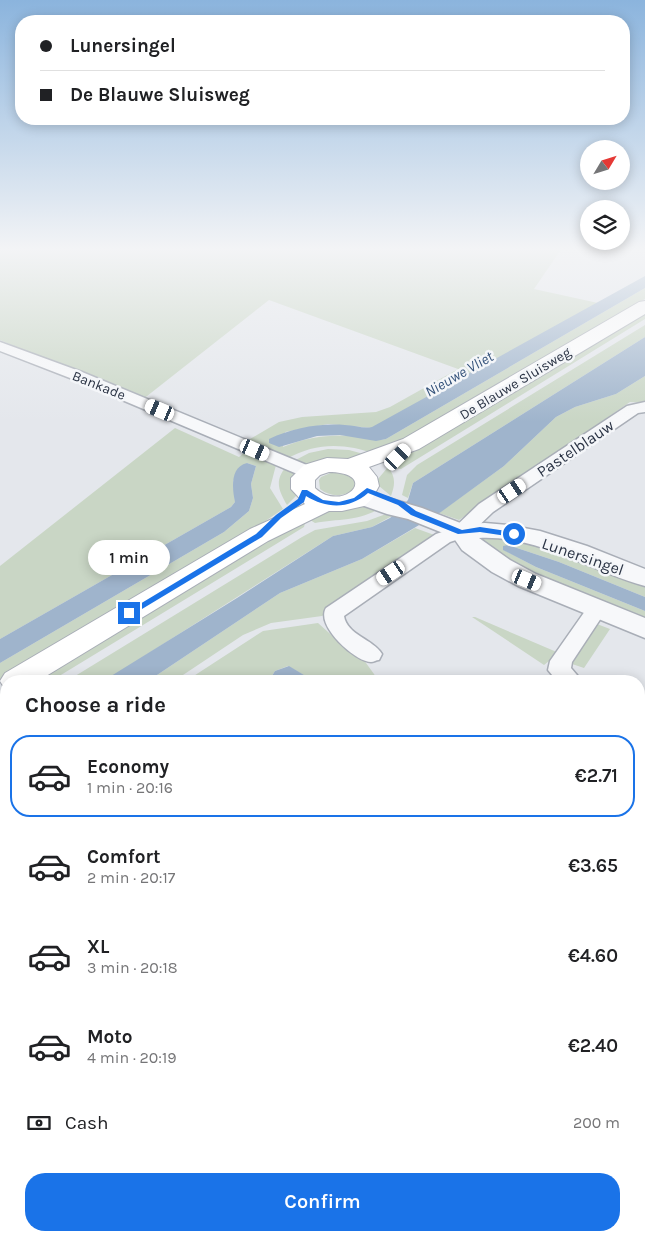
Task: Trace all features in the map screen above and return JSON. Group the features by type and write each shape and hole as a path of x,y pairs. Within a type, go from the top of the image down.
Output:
{"main road":[{"name":"De Blauwe Sluisweg","path":"361,483 398,457 411,444 645,306"},
{"path":"259,535 278,516 301,500 306,482 327,465 361,483 345,503 326,503 316,500 306,482"},
{"path":"25,675 259,535 288,523 315,507 326,503"}],"street":[{"name":"Bankade","path":"0,346 76,375 306,482"},
{"name":"Pastelblauw","path":"453,529 633,409 645,407"},
{"name":"Lunersingel","path":"361,483 403,508 453,529 501,566 527,580 645,630"},
{"name":"Lunersingel","path":"453,529 496,530 550,542 645,578"},
{"path":"371,654 335,627 332,619 333,613 453,529"},
{"path":"564,675 558,670 561,661 597,609"}],"green space":[{"path":"0,306 261,306 142,400 0,340"},
{"path":"285,306 593,306 372,428 328,424 285,432 283,447 301,441 328,436 346,435 386,439 614,306 633,306 434,424 376,454 342,446 331,446 297,453 286,459 245,442 279,422 302,417 376,412 390,407 458,369"},
{"path":"645,312 645,319 401,469 395,468 393,464"},
{"path":"645,325 645,337 413,483 408,498 402,495 407,475 417,465"},
{"path":"645,376 645,403 630,402 459,520 439,513 504,466 556,417 575,407 616,394"},
{"path":"175,428 239,457 246,451 276,465 270,488 283,509 236,541 10,675 0,675 0,663 224,532 249,511 253,498 251,484 256,466 247,463 233,481 235,502 231,507 0,639 0,566"},
{"path":"328,449 349,450 371,456 307,464 290,463 309,453"},
{"path":"286,467 294,473 296,496 287,505 279,486 280,477"},
{"path":"388,467 394,481 391,496 379,486 378,479"},
{"path":"333,472 352,476 356,483 354,490 337,495 328,494 320,489 319,480 321,477"},
{"path":"365,506 380,508 365,515 348,519 315,523 307,518 329,510"},
{"path":"386,514 392,516 372,527 333,536 114,675 77,675 315,530 367,521"},
{"path":"301,520 305,523 304,527 61,675 44,675"},
{"path":"415,528 437,536 322,616 271,623 243,635 183,675 157,675 280,593 362,559"},
{"path":"482,533 543,545 645,584 645,597 559,562 508,545 504,550 536,567 645,611 645,626 533,579 481,547 477,536"},
{"path":"472,617 475,617 559,653 544,665"},
{"path":"318,623 337,640 361,656 375,675 304,675 288,666 275,671 273,675 195,675 263,631"},
{"path":"597,624 610,629 584,668 572,664"}],"water":[{"path":"591,306 614,306 386,439 376,441 340,435 317,436 279,447 269,443 269,439 306,427 348,425 372,427"},
{"path":"645,337 645,376 616,394 575,407 556,417 504,466 441,512 362,559 280,593 157,675 113,675 333,536 372,527 390,518 408,500 413,483"},
{"path":"247,463 256,466 251,484 253,498 249,511 224,532 0,663 0,639 231,507 235,502 233,479 235,473 241,465"},
{"path":"508,545 559,562 645,597 645,611 536,567 503,550 503,546"},
{"path":"289,666 304,675 273,675 275,671"}],"route":[{"path":"129,613 259,535 278,516 301,500 305,492 311,498 321,502 339,504 356,500 367,490 401,503 414,513 461,532 496,530 514,534"}],"water label":[{"name":"Nieuwe Vliet","path":"459,374"}]}
